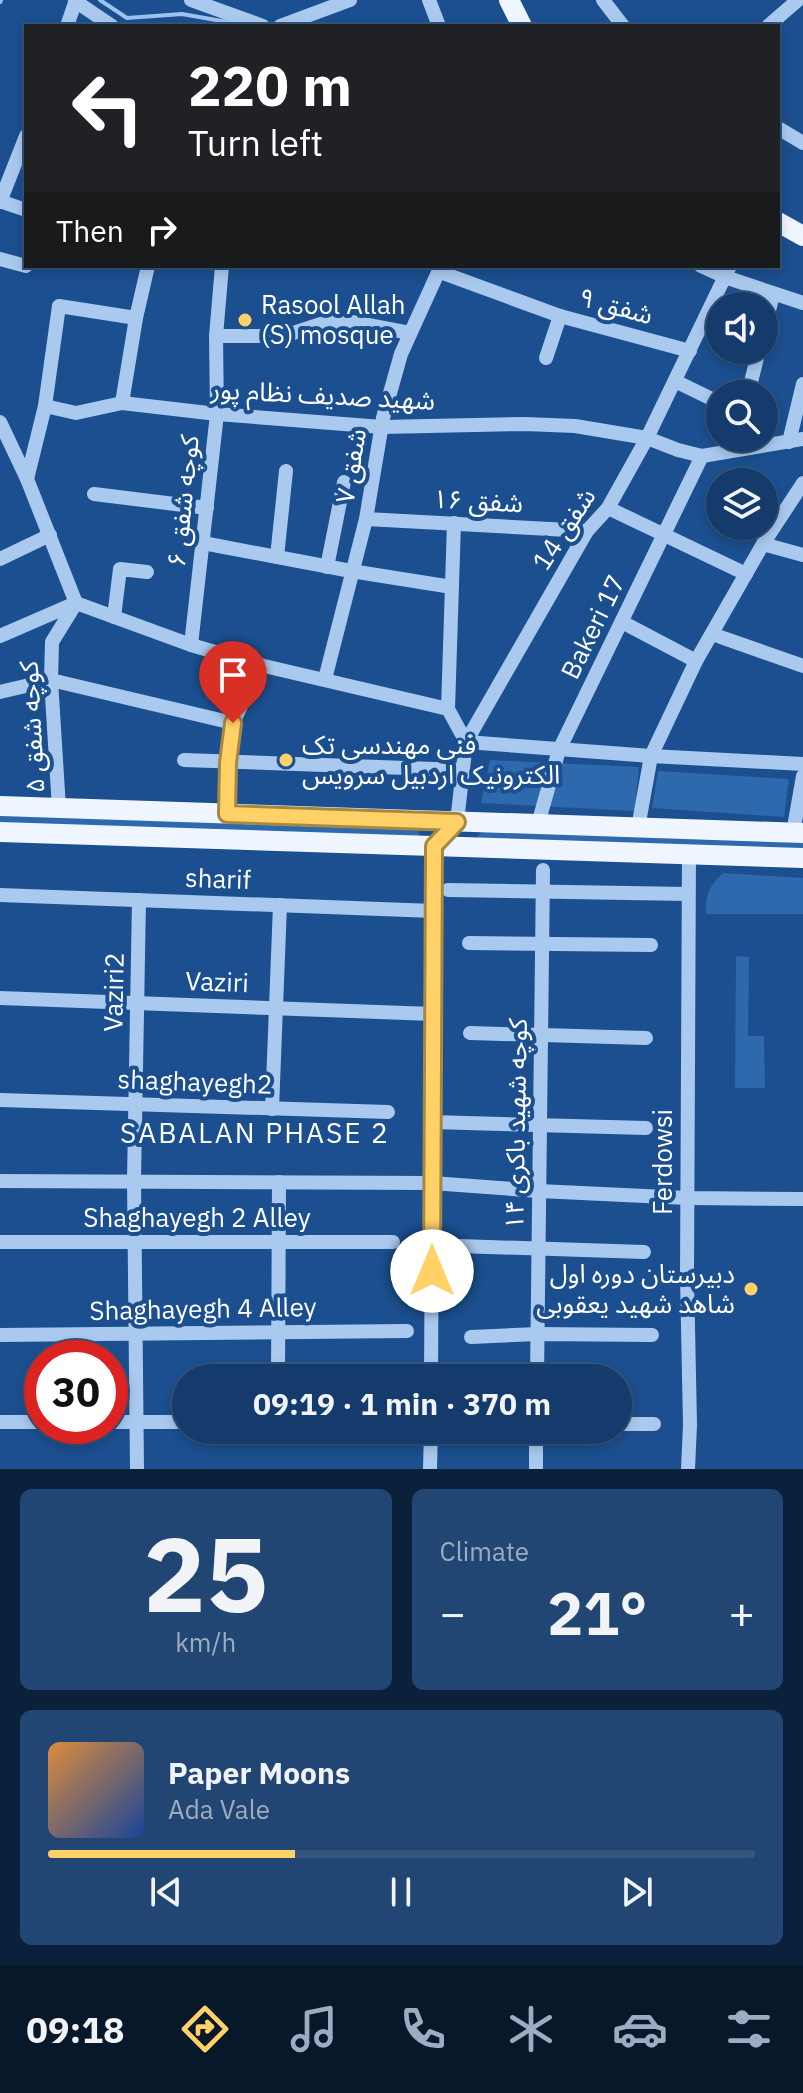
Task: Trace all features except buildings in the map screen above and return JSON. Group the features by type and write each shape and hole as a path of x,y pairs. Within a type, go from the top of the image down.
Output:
{"main road":[{"path":"509,0 521,24"},
{"path":"780,223 803,236"},
{"path":"0,806 798,833"},
{"path":"434,846 457,822"},
{"path":"0,832 803,858"}],"street":[{"path":"191,0 257,24"},
{"path":"285,24 350,0"},
{"path":"429,0 438,24"},
{"path":"603,0 621,24"},
{"path":"770,24 798,0"},
{"path":"68,24 76,1 109,24"},
{"path":"780,129 803,143"},
{"path":"24,141 0,202 24,209"},
{"path":"0,259 24,265"},
{"path":"122,403 148,268"},
{"name":"کوچه شفق ۶","path":"191,645 217,414 216,336 222,268"},
{"name":"شفق ۹","path":"440,269 560,316 690,351"},
{"name":"شفق ۷","path":"325,679 366,519 382,427 401,354 440,269"},
{"path":"727,272 769,292"},
{"name":"شفق 14","path":"457,822 466,742 587,531 608,508 647,438 727,272"},
{"path":"778,296 803,303"},
{"path":"27,479 45,406 59,306 136,318"},
{"path":"546,358 560,316"},
{"path":"216,336 284,336 324,323 347,321 410,333"},
{"path":"675,381 706,396"},
{"path":"796,441 803,384"},
{"name":"شهید صدیف نظام پور","path":"45,406 76,413 122,403 382,427 575,426 647,438 702,456"},
{"path":"0,422 27,479 76,603"},
{"path":"702,456 713,452"},
{"name":"Bakeri 17","path":"538,824 559,750 702,456"},
{"path":"277,557 286,471"},
{"path":"327,567 344,482"},
{"path":"638,828 651,756 696,661 763,544 803,483"},
{"path":"94,494 207,508"},
{"path":"608,508 746,574"},
{"name":"شفق ۱۶","path":"366,519 587,531"},
{"path":"454,523 448,709 466,742 803,764"},
{"path":"0,559 50,535"},
{"path":"203,543 452,587"},
{"path":"763,544 803,555"},
{"path":"114,617 120,569 147,572"},
{"path":"0,636 76,603 191,645 260,665 448,709"},
{"name":"کوچه شفق ۵","path":"59,808 51,680 52,642 76,603"},
{"path":"622,622 696,661"},
{"path":"712,634 803,666"},
{"path":"227,814 233,723 260,665"},
{"path":"0,692 51,680 233,723"},
{"path":"184,760 462,770"},
{"path":"798,833 803,776"},
{"path":"431,1364 434,846"},
{"name":"Ferdowsi","path":"688,1469 689,854"},
{"name":"کوچه شهید باکری ۱۴","path":"537,1364 543,870"},
{"path":"448,890 688,894"},
{"name":"sharif","path":"0,895 434,911"},
{"name":"Vaziri2","path":"137,1469 134,1180 139,900"},
{"path":"272,1109 280,905"},
{"path":"469,943 651,945"},
{"name":"Vaziri","path":"0,998 433,1014"},
{"path":"470,1033 646,1038"},
{"name":"shaghayegh2","path":"0,1100 388,1112"},
{"path":"432,1122 646,1128"},
{"path":"0,1181 432,1183 687,1198 803,1199"},
{"path":"278,1364 279,1182"},
{"name":"Shaghayegh 2 Alley","path":"0,1242 393,1242"},
{"path":"458,1246 644,1252"},
{"name":"Shaghayegh 4 Alley","path":"0,1335 407,1331"},
{"path":"471,1337 652,1335"},
{"path":"0,1422 24,1422"},
{"path":"128,1422 172,1422"},
{"path":"632,1424 654,1424"},
{"path":"430,1469 431,1444"},
{"path":"536,1444 536,1469"}],"shaded area":[{"path":"490,760 639,767 635,811 481,803"},
{"path":"658,771 789,779 784,817 652,808"},
{"path":"0,816 413,829 419,831 420,838 0,824"},
{"path":"484,832 803,843 803,851 477,838"},
{"path":"723,873 803,878 803,914 706,914 709,891"},
{"path":"736,956 749,957 748,1036 764,1036 765,1088 735,1088"}],"waterway":[{"path":"100,0 127,18 182,14 239,24"}],"place":[{"name":"Rasool Allah (S) mosque","path":"245,320"},
{"name":"فنی مهندسی تک الکترونیک اردبیل سرویس","path":"286,760"},
{"name":"دبیرستان دوره اول شاهد شهید یعقوبی","path":"751,1289"}],"district":[{"name":"SABALAN PHASE 2","path":"255,1133"}],"route":[{"path":"233,723 227,814 457,822 434,846 432,1271"}]}
